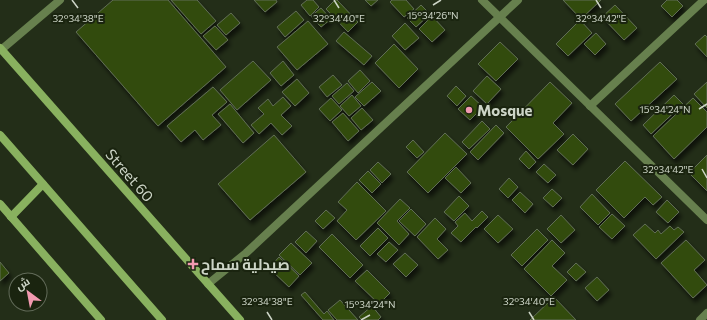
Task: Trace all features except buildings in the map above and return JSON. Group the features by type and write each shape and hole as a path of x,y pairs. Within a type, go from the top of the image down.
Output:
{"main road":[{"name":"Street 60","path":"1,49 240,320"},
{"path":"0,135 162,320"},
{"path":"11,217 43,184"},
{"path":"0,204 101,320"}],"street":[{"path":"1,49 60,0"},
{"path":"482,0 707,220"},
{"path":"208,284 246,253 518,0"},
{"path":"590,106 704,0"},
{"path":"700,320 707,314"}],"place":[{"name":"Mosque","path":"469,110"},
{"name":"صيدلية سماح","path":"193,264"}]}
